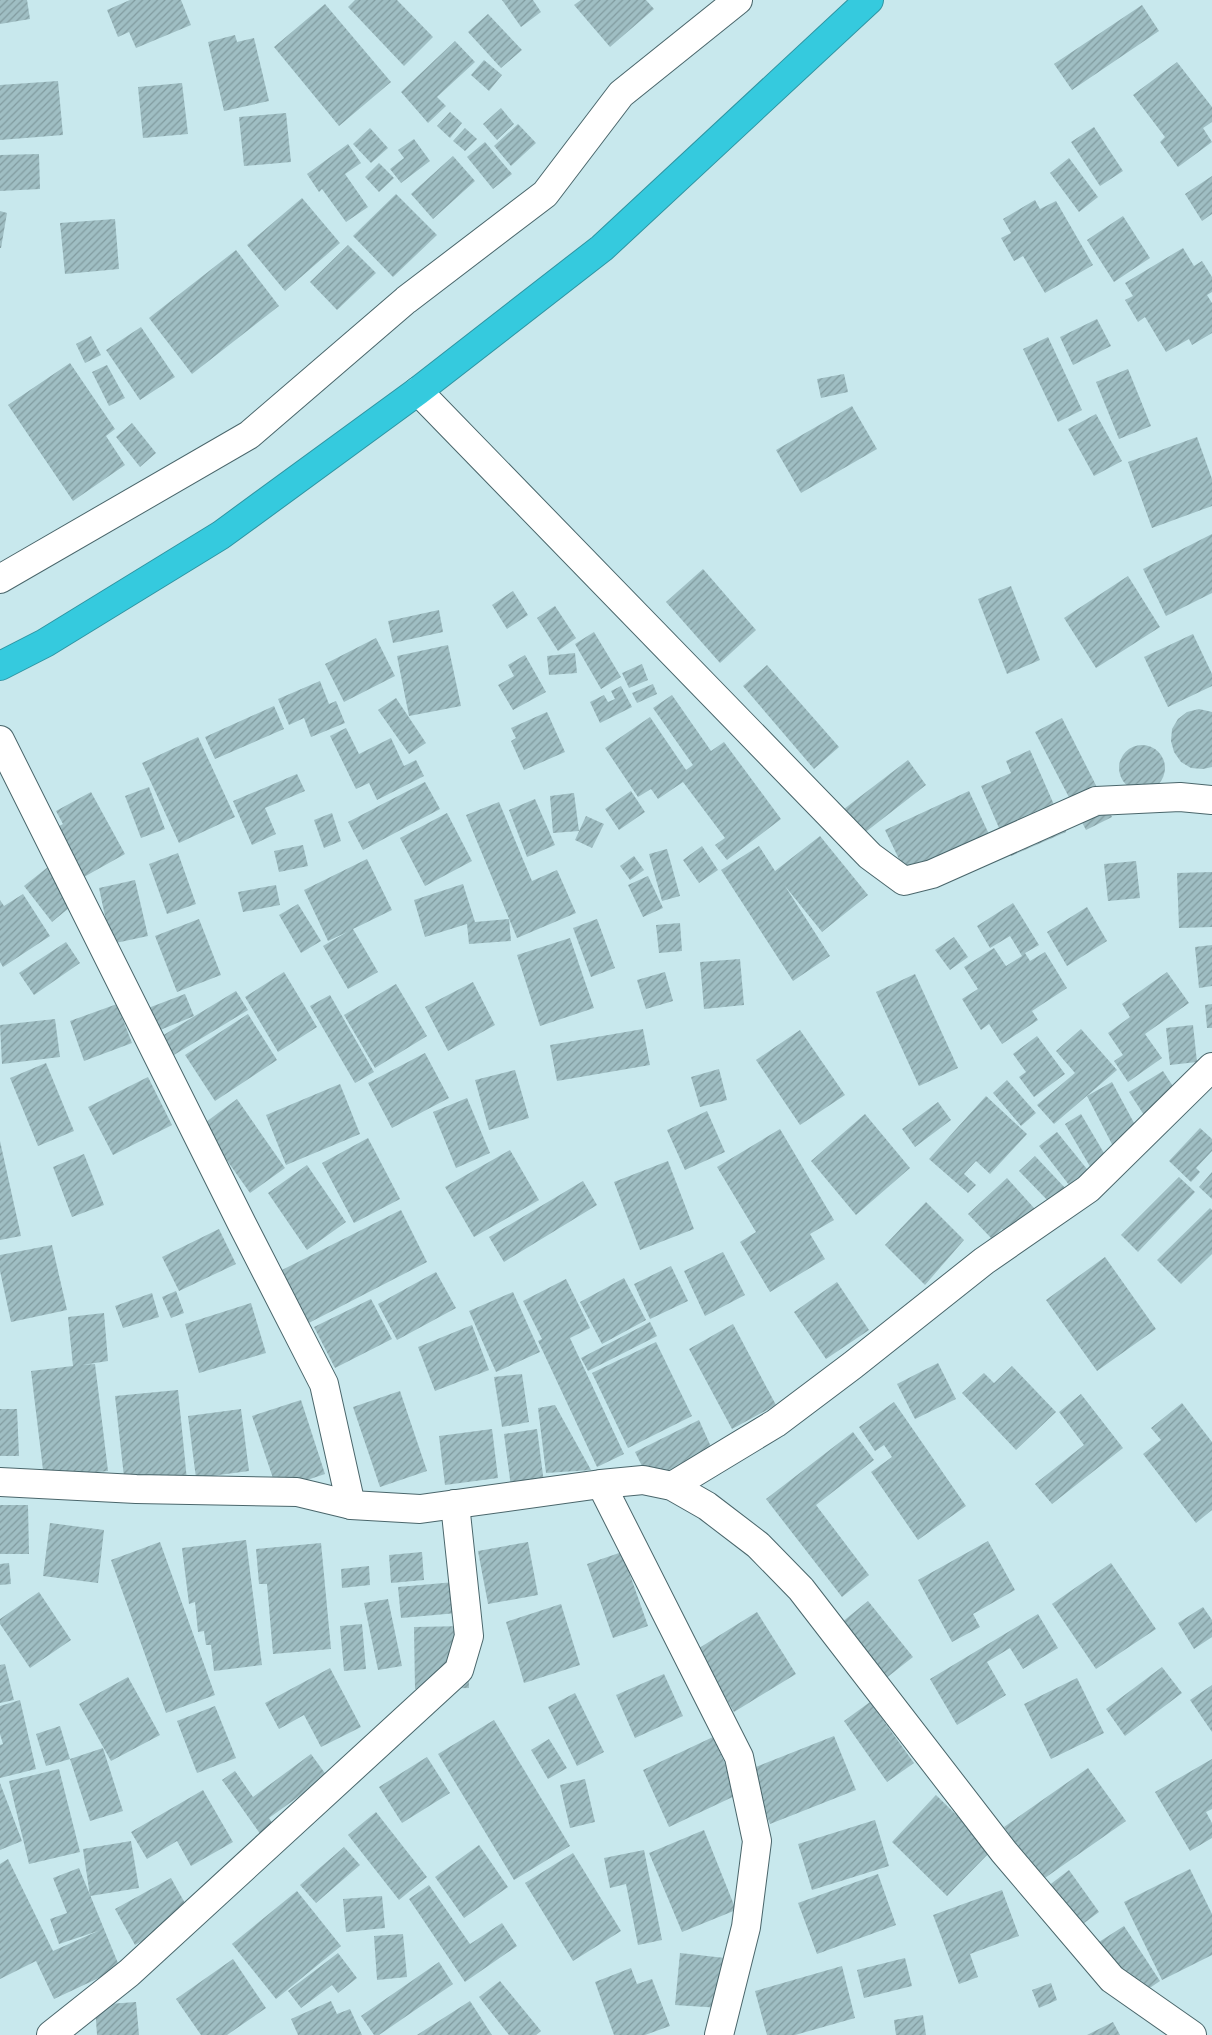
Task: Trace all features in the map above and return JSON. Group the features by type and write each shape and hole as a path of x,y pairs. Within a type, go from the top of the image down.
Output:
{"highway":[{"path":"0,666 45,643 221,535 418,391 602,248 869,0"}],"street":[{"path":"0,579 249,435 406,300 545,194 622,94 738,0"},
{"path":"418,391 870,856 904,882 932,874 1096,801 1180,797 1212,800"},
{"path":"0,740 233,1207 324,1384 352,1505"},
{"path":"672,1486 776,1423 854,1365 984,1261 1088,1189 1210,1073"},
{"path":"0,1482 136,1489 297,1492 352,1505 420,1509 600,1484 643,1480 672,1486 707,1506 758,1544 801,1589 1004,1852 1112,1979 1192,2035"},
{"path":"600,1484 739,1758 757,1840 746,1927 719,2035"},
{"path":"51,2035 129,1973 459,1670 469,1636 455,1504"}],"building":[{"path":"0,0 27,0 30,19 0,24"},
{"path":"130,0 181,0 191,25 136,48 129,32 118,37 107,10"},
{"path":"355,0 397,0 433,37 404,66 348,7"},
{"path":"502,0 533,0 541,12 521,27"},
{"path":"581,0 646,0 654,9 610,47 574,5"},
{"path":"325,4 391,82 339,126 274,47"},
{"path":"1142,5 1159,31 1072,90 1054,64"},
{"path":"488,14 522,50 501,68 468,32"},
{"path":"235,35 237,42 254,38 269,101 224,111 208,42"},
{"path":"455,41 475,62 437,97 446,106 428,123 401,92"},
{"path":"484,60 502,75 489,91 471,75"},
{"path":"1177,62 1212,107 1212,122 1203,128 1212,142 1178,167 1160,142 1165,137 1133,95"},
{"path":"58,81 63,135 0,140 0,85"},
{"path":"182,83 188,134 143,138 138,87"},
{"path":"501,108 514,124 497,140 483,124"},
{"path":"450,112 462,123 450,138 437,126"},
{"path":"286,113 291,162 244,166 239,117"},
{"path":"518,124 536,143 511,166 494,146"},
{"path":"1094,127 1123,171 1100,186 1071,142"},
{"path":"370,128 388,148 371,163 353,144"},
{"path":"465,128 477,139 465,151 453,141"},
{"path":"414,139 430,161 401,183 390,169 404,158 398,150"},
{"path":"485,142 512,174 493,189 467,157"},
{"path":"348,144 361,163 345,174 368,207 346,222 322,189 319,192 307,174"},
{"path":"39,154 40,189 0,191 0,155"},
{"path":"453,156 475,181 433,219 411,194"},
{"path":"1069,158 1098,197 1079,212 1050,173"},
{"path":"379,163 394,178 379,192 365,177"},
{"path":"1212,176 1212,214 1202,221 1185,194"},
{"path":"396,194 437,235 393,277 353,236"},
{"path":"302,198 340,243 285,291 247,245"},
{"path":"1035,200 1040,209 1056,201 1093,265 1045,293 1023,256 1014,261 1001,238 1011,233 1003,219"},
{"path":"0,211 7,213 1,248 0,248"},
{"path":"1123,216 1150,258 1114,282 1087,240"},
{"path":"115,219 119,269 65,274 60,223"},
{"path":"348,245 376,273 337,310 310,282"},
{"path":"1183,248 1194,266 1202,261 1212,277 1212,292 1207,295 1212,303 1212,333 1192,345 1189,339 1166,352 1145,317 1138,322 1125,300 1133,296 1125,283"},
{"path":"236,250 279,306 192,374 149,318"},
{"path":"1097,319 1111,346 1073,365 1060,337"},
{"path":"141,327 175,377 140,400 106,350"},
{"path":"91,336 101,355 85,363 76,344"},
{"path":"1048,337 1082,410 1058,422 1023,349"},
{"path":"70,363 115,429 106,436 125,465 73,501 8,405"},
{"path":"107,365 125,398 109,406 92,372"},
{"path":"1128,369 1151,426 1119,439 1096,382"},
{"path":"844,374 848,392 821,398 817,379"},
{"path":"852,406 877,449 801,493 776,450"},
{"path":"1096,414 1122,461 1094,476 1068,429"},
{"path":"132,423 156,453 140,467 116,437"},
{"path":"1197,437 1212,479 1212,506 1152,528 1128,462"},
{"path":"1212,534 1212,593 1166,616 1143,569"},
{"path":"703,569 756,630 720,663 666,602"},
{"path":"1128,576 1160,627 1096,668 1064,618"},
{"path":"1011,586 1040,660 1007,674 978,599"},
{"path":"513,591 528,615 507,629 492,605"},
{"path":"555,606 576,638 558,651 537,618"},
{"path":"439,610 443,632 393,643 388,621"},
{"path":"594,632 621,677 601,689 575,644"},
{"path":"1193,634 1212,674 1212,686 1168,707 1144,657"},
{"path":"376,638 395,676 344,702 325,664"},
{"path":"448,645 461,706 409,716 397,656"},
{"path":"575,653 577,673 549,675 547,656"},
{"path":"525,655 546,692 513,710 498,685 514,676 508,665"},
{"path":"642,664 648,680 629,688 622,673"},
{"path":"767,665 839,747 814,769 743,686"},
{"path":"320,681 329,704 336,701 345,723 311,737 304,718 289,725 278,699"},
{"path":"653,684 657,694 637,703 632,693"},
{"path":"621,686 632,707 600,723 590,702 604,695 608,702 615,699 611,691"},
{"path":"672,695 711,751 724,742 781,819 727,860 715,845 725,838 683,782 658,799 651,789 638,797 605,748 650,717 686,770 693,765 653,708"},
{"path":"396,698 426,743 409,754 378,710"},
{"path":"274,706 284,729 215,759 205,737"},
{"path":"1199,709 1212,712 1212,767 1203,769 1191,768 1181,762 1174,752 1171,741 1172,729 1178,719 1187,712"},
{"path":"547,712 565,752 524,770 511,741 516,738 511,728"},
{"path":"1062,718 1112,817 1086,830 1035,732"},
{"path":"346,728 359,754 391,738 404,766 416,760 424,776 377,800 369,783 356,789 330,736"},
{"path":"198,737 235,817 179,843 142,763"},
{"path":"1137,745 1147,745 1161,755 1165,768 1161,781 1155,787 1147,791 1137,791 1123,781 1119,773 1119,763 1129,749"},
{"path":"1030,750 1066,832 1011,856 981,786 1011,773 1006,761"},
{"path":"908,760 926,785 863,834 844,809"},
{"path":"297,774 305,791 265,808 276,834 252,845 233,801"},
{"path":"425,782 440,809 363,850 348,822"},
{"path":"149,787 165,829 141,838 125,796"},
{"path":"631,791 645,812 619,830 605,809"},
{"path":"969,791 994,845 911,884 885,830"},
{"path":"91,792 125,854 66,887 38,838 63,824 56,811"},
{"path":"574,793 579,831 553,833 550,796"},
{"path":"535,799 555,845 527,857 509,810"},
{"path":"499,802 532,881 557,870 576,913 517,938 466,815"},
{"path":"332,813 341,841 324,848 314,820"},
{"path":"447,813 472,861 425,886 400,838"},
{"path":"586,816 604,824 592,848 575,840"},
{"path":"820,836 868,895 822,932 785,886 830,956 793,981 721,870 759,846 775,871"},
{"path":"303,845 308,866 279,872 274,851"},
{"path":"702,846 718,870 699,883 683,860"},
{"path":"667,849 680,896 662,901 649,854"},
{"path":"178,853 196,904 167,914 149,864"},
{"path":"634,856 644,870 630,880 620,866"},
{"path":"367,859 392,910 353,929 378,972 348,989 323,946 347,932 328,941 304,890"},
{"path":"1136,861 1140,898 1108,901 1104,864"},
{"path":"48,867 75,903 52,922 24,886"},
{"path":"1212,872 1212,927 1179,928 1177,873"},
{"path":"648,876 663,908 643,917 628,885"},
{"path":"135,880 148,936 111,944 99,888"},
{"path":"463,884 475,922 509,919 511,941 469,944 467,924 425,937 414,900"},
{"path":"276,885 280,905 243,912 238,892"},
{"path":"23,894 50,936 3,967 0,962 0,900 4,906"},
{"path":"1013,903 1039,945 1025,953 1030,961 1045,952 1067,988 1032,1011 1038,1020 1002,1044 989,1024 981,1030 962,999 978,989 964,967 994,948 1006,966 1022,956 1010,936 990,948 977,926"},
{"path":"298,904 321,941 301,953 279,915"},
{"path":"1087,907 1107,941 1067,966 1047,932"},
{"path":"199,919 221,975 177,992 155,936"},
{"path":"597,919 615,968 591,977 573,928"},
{"path":"680,923 682,951 659,953 656,925"},
{"path":"954,937 968,957 950,970 935,950"},
{"path":"570,938 594,1008 540,1026 517,955"},
{"path":"66,942 80,963 34,995 19,973"},
{"path":"1212,945 1212,986 1199,988 1195,947"},
{"path":"740,959 744,1005 704,1009 700,962"},
{"path":"284,972 317,1027 278,1052 245,997"},
{"path":"665,972 673,1001 646,1009 637,980"},
{"path":"1167,972 1189,1003 1145,1034 1162,1058 1128,1082 1114,1061 1123,1055 1108,1033 1130,1017 1122,1004"},
{"path":"915,974 958,1068 919,1086 876,992"},
{"path":"473,982 495,1025 448,1051 425,1007"},
{"path":"396,984 427,1036 375,1068 344,1015"},
{"path":"236,991 248,1010 169,1058 157,1039"},
{"path":"185,994 194,1016 153,1033 143,1010"},
{"path":"330,995 374,1072 355,1083 310,1006"},
{"path":"117,1004 132,1043 84,1061 70,1021"},
{"path":"1212,1004 1212,1028 1207,1028 1205,1005"},
{"path":"248,1014 277,1060 215,1101 185,1055"},
{"path":"55,1019 60,1057 2,1064 0,1025"},
{"path":"1193,1025 1197,1062 1170,1065 1166,1028"},
{"path":"643,1029 650,1065 557,1081 550,1045"},
{"path":"1081,1029 1117,1070 1054,1124 1037,1105 1075,1073 1056,1051"},
{"path":"800,1030 845,1095 800,1125 756,1060"},
{"path":"1037,1036 1065,1074 1034,1097 1019,1077 1026,1072 1013,1054"},
{"path":"425,1053 449,1098 392,1128 368,1083"},
{"path":"46,1063 74,1131 38,1146 10,1078"},
{"path":"719,1069 727,1100 700,1107 691,1077"},
{"path":"515,1070 529,1118 489,1130 475,1080"},
{"path":"1163,1071 1178,1094 1144,1115 1129,1092"},
{"path":"148,1077 172,1125 113,1155 88,1107"},
{"path":"1007,1080 1036,1113 1021,1126 993,1093"},
{"path":"1112,1082 1141,1136 1115,1150 1087,1096"},
{"path":"340,1084 360,1134 286,1165 266,1115"},
{"path":"986,1096 1027,1134 990,1174 976,1161 964,1174 976,1185 968,1193 929,1159"},
{"path":"467,1098 490,1153 456,1168 433,1112"},
{"path":"237,1099 285,1168 250,1193 202,1125"},
{"path":"938,1102 951,1120 915,1147 902,1129"},
{"path":"707,1111 725,1152 685,1170 667,1130"},
{"path":"865,1114 910,1168 856,1215 811,1161"},
{"path":"1081,1114 1111,1165 1095,1175 1065,1124"},
{"path":"1200,1128 1212,1139 1212,1151 1196,1168 1200,1172 1191,1182 1169,1161"},
{"path":"780,1129 834,1220 810,1234 825,1259 770,1292 740,1242 756,1232 717,1167"},
{"path":"1057,1132 1095,1179 1076,1194 1039,1146"},
{"path":"368,1138 400,1199 354,1223 322,1163"},
{"path":"0,1141 21,1236 0,1240"},
{"path":"510,1150 539,1200 474,1237 445,1187"},
{"path":"84,1154 104,1205 72,1217 53,1167"},
{"path":"1035,1156 1067,1190 1052,1205 1019,1171"},
{"path":"668,1161 694,1229 640,1250 614,1182"},
{"path":"307,1165 346,1222 307,1250 268,1193"},
{"path":"1212,1172 1212,1199 1199,1187"},
{"path":"1179,1177 1195,1192 1138,1252 1121,1235"},
{"path":"1007,1178 1043,1218 1008,1235 1002,1229 992,1239 968,1214"},
{"path":"583,1181 597,1205 504,1262 489,1237"},
{"path":"926,1202 964,1240 925,1285 885,1245"},
{"path":"1210,1208 1212,1210 1212,1254 1181,1284 1157,1260"},
{"path":"401,1210 427,1262 299,1328 272,1275"},
{"path":"219,1229 236,1264 179,1291 162,1257"},
{"path":"52,1245 67,1310 11,1322 0,1271 0,1255"},
{"path":"723,1252 745,1295 705,1316 684,1271"},
{"path":"1105,1257 1156,1329 1097,1371 1046,1300"},
{"path":"671,1266 688,1301 650,1319 634,1284"},
{"path":"436,1272 456,1308 397,1340 378,1304"},
{"path":"624,1278 646,1320 602,1344 580,1302"},
{"path":"566,1279 590,1328 570,1338 624,1454 597,1467 538,1341 542,1339 523,1301"},
{"path":"837,1282 869,1330 826,1359 794,1312"},
{"path":"176,1291 184,1313 171,1318 162,1297"},
{"path":"513,1292 540,1352 496,1372 469,1311"},
{"path":"152,1293 159,1317 123,1328 115,1306"},
{"path":"371,1299 392,1339 335,1368 314,1327"},
{"path":"251,1303 266,1353 199,1373 185,1324"},
{"path":"104,1313 108,1361 82,1365 95,1364 108,1471 44,1478 31,1371 73,1366 68,1317"},
{"path":"650,1322 657,1336 588,1371 581,1358"},
{"path":"733,1324 776,1405 732,1429 689,1349"},
{"path":"472,1325 489,1370 435,1391 418,1347"},
{"path":"656,1342 692,1416 628,1448 592,1373"},
{"path":"938,1363 956,1399 915,1419 897,1384"},
{"path":"1012,1366 1056,1412 1016,1450 962,1393 984,1373 994,1383"},
{"path":"522,1374 529,1422 502,1427 494,1377"},
{"path":"178,1390 187,1480 125,1486 115,1396"},
{"path":"400,1391 427,1471 380,1487 353,1407"},
{"path":"1081,1394 1123,1448 1052,1504 1035,1484 1084,1445 1059,1412"},
{"path":"301,1400 325,1474 277,1490 252,1416"},
{"path":"894,1402 966,1506 918,1540 871,1472 892,1457 884,1445 875,1451 859,1427"},
{"path":"1182,1403 1212,1442 1212,1510 1196,1523 1143,1454 1161,1440 1151,1428"},
{"path":"555,1405 591,1470 546,1473 538,1408"},
{"path":"0,1409 17,1409 19,1456 0,1456"},
{"path":"241,1409 249,1471 196,1478 188,1416"},
{"path":"699,1420 712,1449 649,1480 635,1452"},
{"path":"492,1429 498,1478 445,1485 439,1436"},
{"path":"537,1429 544,1483 511,1487 504,1434"},
{"path":"853,1432 874,1460 816,1505 869,1575 842,1597 766,1499"},
{"path":"0,1505 28,1505 29,1554 0,1554"},
{"path":"50,1523 104,1530 98,1583 43,1576"},
{"path":"246,1540 262,1665 214,1671 211,1645 206,1645 204,1631 198,1632 195,1602 189,1604 182,1548"},
{"path":"988,1541 1015,1590 973,1614 980,1627 952,1642 918,1580"},
{"path":"160,1542 215,1695 166,1713 111,1560"},
{"path":"528,1542 538,1595 488,1604 478,1551"},
{"path":"321,1543 331,1649 273,1654 267,1584 259,1584 256,1549"},
{"path":"422,1552 424,1580 391,1583 389,1555"},
{"path":"622,1552 648,1626 613,1638 587,1564"},
{"path":"9,1563 11,1584 0,1585 0,1564"},
{"path":"1111,1563 1156,1629 1096,1669 1052,1604"},
{"path":"369,1566 370,1585 342,1588 341,1569"},
{"path":"455,1582 457,1613 401,1618 398,1587"},
{"path":"39,1592 71,1640 30,1668 0,1624 0,1619"},
{"path":"388,1599 402,1666 378,1670 364,1603"},
{"path":"868,1601 913,1657 885,1679 841,1623"},
{"path":"561,1604 580,1665 524,1683 506,1622"},
{"path":"1203,1607 1212,1620 1212,1637 1194,1649 1178,1623"},
{"path":"757,1612 796,1674 734,1712 696,1650"},
{"path":"1038,1614 1058,1648 1023,1669 1010,1648 987,1662 1006,1695 957,1725 930,1679"},
{"path":"362,1624 366,1669 344,1671 340,1626"},
{"path":"467,1626 469,1688 415,1689 414,1627"},
{"path":"5,1664 14,1700 0,1703 0,1665"},
{"path":"1162,1667 1182,1693 1125,1736 1106,1709"},
{"path":"330,1668 361,1727 321,1747 304,1715 279,1729 265,1703"},
{"path":"664,1674 683,1716 635,1738 616,1695"},
{"path":"128,1677 160,1735 111,1761 79,1704"},
{"path":"1077,1678 1104,1733 1051,1759 1024,1704"},
{"path":"1212,1685 1212,1732 1190,1700"},
{"path":"575,1693 604,1752 577,1766 548,1707"},
{"path":"20,1700 36,1769 0,1778 0,1745 3,1744 0,1734 0,1706"},
{"path":"870,1702 914,1763 887,1782 844,1721"},
{"path":"215,1706 236,1758 197,1773 177,1721"},
{"path":"494,1720 570,1846 514,1880 438,1754"},
{"path":"60,1726 70,1759 46,1766 36,1734"},
{"path":"834,1736 856,1790 770,1824 748,1770"},
{"path":"713,1737 739,1794 669,1827 643,1770"},
{"path":"549,1739 567,1768 548,1779 531,1750"},
{"path":"103,1748 123,1811 90,1821 70,1759"},
{"path":"311,1754 327,1776 269,1818 274,1826 261,1835 222,1780 235,1771 253,1797"},
{"path":"427,1757 450,1793 402,1823 379,1787"},
{"path":"1212,1759 1212,1809 1206,1812 1212,1823 1212,1838 1190,1851 1155,1792"},
{"path":"1088,1768 1126,1821 1042,1880 1004,1827"},
{"path":"59,1769 80,1852 29,1864 9,1781"},
{"path":"585,1779 595,1822 570,1828 560,1785"},
{"path":"0,1783 22,1841 0,1850"},
{"path":"203,1790 233,1842 191,1866 177,1841 147,1859 131,1832"},
{"path":"936,1795 992,1850 947,1896 892,1842"},
{"path":"376,1812 427,1877 399,1900 348,1835"},
{"path":"875,1820 889,1866 812,1890 798,1844"},
{"path":"704,1830 736,1910 682,1932 649,1853"},
{"path":"131,1841 139,1888 90,1896 83,1849"},
{"path":"479,1845 508,1887 464,1918 435,1877"},
{"path":"344,1847 360,1865 316,1903 300,1885"},
{"path":"644,1850 662,1940 638,1945 626,1884 610,1888 604,1858"},
{"path":"573,1853 621,1931 573,1961 525,1883"},
{"path":"8,1859 53,1951 98,1931 59,1944 50,1919 67,1913 53,1878 79,1868 120,1968 54,1999 36,1961 0,1979 0,1864"},
{"path":"1190,1869 1212,1914 1212,1955 1162,1980 1124,1902"},
{"path":"1069,1870 1099,1912 1072,1932 1043,1890"},
{"path":"878,1874 896,1925 817,1954 798,1903"},
{"path":"171,1878 191,1914 135,1945 115,1909"},
{"path":"429,1885 470,1944 502,1923 517,1946 465,1982 409,1899"},
{"path":"1002,1890 1019,1936 970,1954 978,1977 959,1984 933,1915"},
{"path":"297,1891 341,1946 276,1999 232,1944"},
{"path":"382,1896 385,1928 346,1932 343,1899"},
{"path":"1124,1926 1160,1981 1135,1998 1088,1949"},
{"path":"403,1934 407,1977 377,1980 374,1936"},
{"path":"338,1953 357,1978 338,1993 332,1985 301,2008 288,1991"},
{"path":"680,1953 725,1958 721,2008 675,2005"},
{"path":"905,1958 912,1986 864,1998 857,1970"},
{"path":"233,1959 266,2008 227,2035 201,2035 176,1999"},
{"path":"439,1962 453,1984 379,2035 374,2035 361,2016"},
{"path":"842,1966 855,2018 795,2035 767,2035 755,1991"},
{"path":"631,1968 637,1984 652,1979 670,2026 645,2035 614,2035 595,1982"},
{"path":"500,1981 541,2031 536,2035 509,2035 479,1997"},
{"path":"1051,1983 1057,2000 1039,2008 1032,1990"},
{"path":"331,2001 337,2014 350,2009 362,2035 298,2035 291,2019"},
{"path":"470,2001 492,2035 417,2035"},
{"path":"136,2002 139,2035 97,2035 95,2005"},
{"path":"923,2015 926,2035 896,2035 894,2020"},
{"path":"1113,2022 1120,2035 1087,2035"}]}
